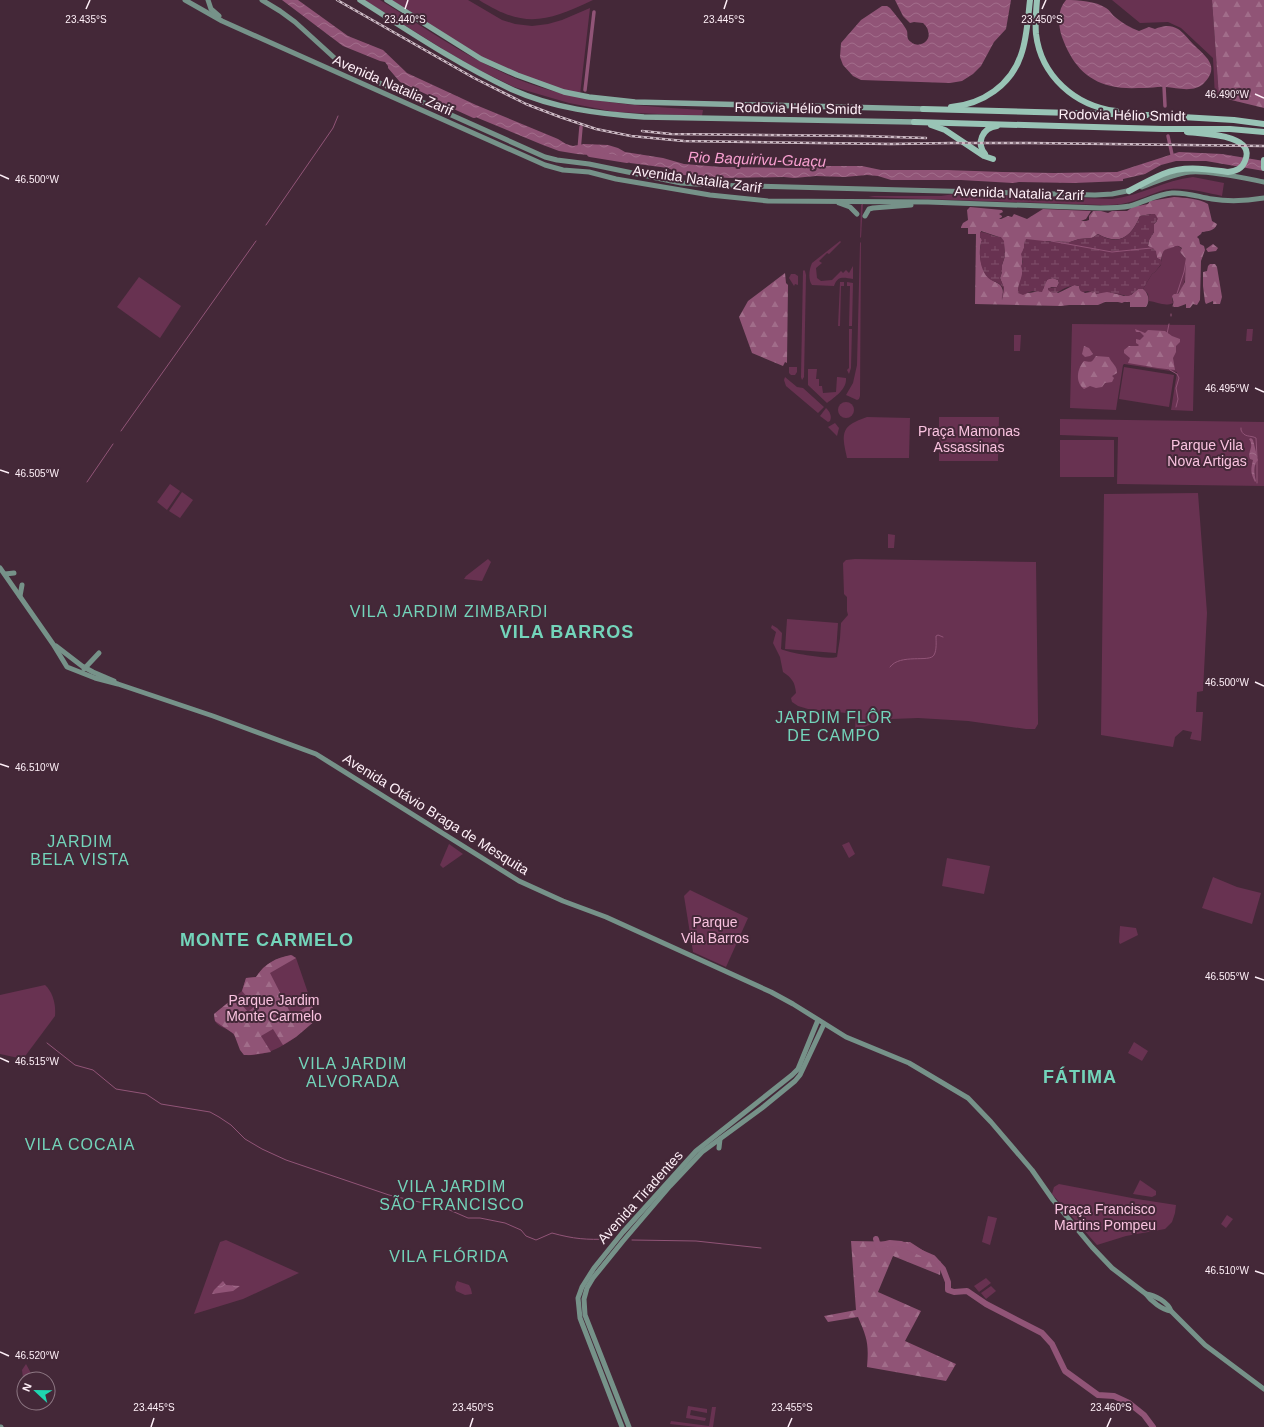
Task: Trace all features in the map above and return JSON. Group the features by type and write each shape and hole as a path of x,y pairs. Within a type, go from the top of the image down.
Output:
{"highway":[{"path":"922,110 968,104 990,95 1000,87 1009,77 1022,54 1025,42 1030,0"},
{"path":"1037,0 1036,33 1039,48 1047,68 1060,85 1071,95 1097,108 1147,115"},
{"name":"Rodovia Hélio Smidt","path":"922,110 1147,115 1234,120 1264,124"},
{"path":"914,122 945,130 984,156 994,159 987,156 982,150 980,143 982,136 991,128 1011,125"},
{"name":"Rodovia Hélio Smidt","path":"914,122 1163,129 1230,129 1264,132"},
{"path":"1129,191 1163,174 1180,169 1191,168 1228,172 1233,171 1242,166 1246,157 1247,153 1242,143 1235,139 1163,129"},
{"path":"1264,160 1264,168"}],"main road":[{"name":"Avenida Natalia Zarif","path":"185,0 222,21 545,166 563,170 589,172 616,179 725,197 768,200 928,202 1119,208 1130,206 1164,194 1172,193 1187,194 1229,202 1249,201 1264,198"},
{"path":"208,0 211,9 215,14 251,34"},
{"path":"257,0 280,11"},
{"name":"Avenida Natalia Zarif","path":"262,0 280,11 303,29 339,62 355,72 545,157 589,164 681,183 1095,195 1129,191 1176,174 1191,172 1204,172 1264,182"},
{"name":"Rodovia Hélio Smidt","path":"360,0 421,39 476,71 514,90 541,100 568,107 615,115 644,117 914,122"},
{"name":"Rodovia Hélio Smidt","path":"387,0 481,59 517,75 564,92 589,97 635,102 922,110"},
{"path":"835,201 850,207 857,214"},
{"path":"865,216 869,209 873,208 908,206 928,202"},
{"path":"0,568 53,644 67,667"},
{"path":"5,574 14,573"},
{"path":"20,596 22,585"},
{"path":"53,644 85,669 99,653"},
{"name":"Avenida Otávio Braga de Mesquita","path":"67,667 85,669 116,681 118,684"},
{"name":"Avenida Otávio Braga de Mesquita","path":"67,667 95,678 118,684 243,726 316,754 518,881 563,901 606,917 743,979 793,1004 852,1040 909,1063 968,1098 991,1122 1032,1170 1057,1205 1092,1247 1112,1268 1146,1294 1152,1295 1170,1307 1171,1311 1205,1345 1264,1389"},
{"name":"Avenida Tiradentes","path":"622,1427 580,1318 578,1298 582,1287 612,1245 696,1151 798,1069 818,1020"},
{"name":"Avenida Tiradentes","path":"629,1427 584,1310 586,1293 590,1283 632,1229 702,1152 762,1108 795,1081 800,1075 824,1024"},
{"path":"719,1148 720,1139"}],"green space":[{"path":"364,0 380,0 482,62 517,79 540,87 609,102 703,110 702,116 615,112 569,103 514,87 477,69"},
{"path":"391,0 468,0 502,20 515,24 532,26 562,20 590,8 580,95 564,92 481,59"},
{"path":"479,0 593,0 576,8 548,17 523,19 495,9"},
{"path":"1112,0 1212,0 1219,97 1215,98 1213,58 1181,28 1168,22 1140,23"},
{"path":"1212,0 1264,0 1264,108 1219,97"},
{"path":"1193,177 1224,183 1222,196 1193,190 1171,189 1117,205 868,197 941,196 954,194 1112,199 1133,195 1172,181"},
{"path":"1174,197 1196,199 1208,204 1212,221 1217,224 1213,229 1202,232 1197,237 1200,244 1204,246 1205,250 1201,261 1200,300 1197,305 1193,304 1190,308 1186,308 1186,304 1178,307 1173,306 1172,296 1174,294 1178,294 1185,282 1186,259 1180,252 1182,248 1177,245 1165,250 1161,260 1157,258 1156,254 1148,246 1149,240 1154,232 1154,224 1157,221 1151,214 1140,216 1129,234 1119,239 1106,238 1098,234 1092,238 1079,239 1070,242 1041,241 1024,248 1022,278 1018,292 1028,293 1038,291 1044,288 1044,284 1048,279 1053,278 1058,280 1059,283 1057,287 1050,287 1058,293 1074,285 1079,286 1080,290 1085,293 1096,291 1096,294 1106,291 1124,296 1131,295 1138,289 1143,289 1147,293 1148,298 1146,307 1130,307 1130,302 1105,302 1098,305 1061,306 975,304 976,234 968,234 968,228 961,228 963,223 968,220 967,210 970,207 1002,210 1003,212 999,214 1002,217 999,219 1008,216 1012,217 1014,214 1027,219 1043,209 1091,211 1086,219 1081,221 1086,221 1089,220 1089,216 1093,211 1108,213 1112,211 1127,211 1133,207 1148,204 1150,201","holes":["981,231 999,237 1004,245 1005,256 1000,278 1004,288 1002,300 1002,288 999,284 988,277 981,262 980,256 982,240 980,237"]},
{"path":"863,204 861,238 860,237"},
{"path":"1155,214 1158,219 1154,224 1154,232 1149,240 1148,246 1156,251 1157,258 1161,260 1162,263 1152,274 1143,289 1138,289 1128,296 1107,292 1096,294 1095,291 1093,293 1088,291 1082,292 1079,286 1075,285 1053,293 1048,290 1048,288 1057,287 1059,283 1058,280 1052,278 1047,280 1042,292 1032,291 1023,295 1018,293 1022,276 1021,266 1023,262 1021,254 1026,239 1070,242 1079,239 1092,238 1098,234 1106,238 1118,239 1129,234 1140,216"},
{"path":"980,232 1001,237 1004,241 1005,256 1000,278 1004,288 1002,300 1002,286 987,277 980,261 982,240 980,237"},
{"path":"840,241 841,242 829,254 827,253 819,261 822,263 816,268 817,278 821,281 832,280 841,271 843,273 846,270 849,273 853,266 853,279 839,279 834,286 812,285 809,274 812,263"},
{"path":"861,242 860,396 857,400 846,395 853,383 857,365"},
{"path":"1213,244 1218,248 1216,251 1208,252 1206,249"},
{"path":"1177,245 1182,249 1180,252 1186,259 1186,276 1183,286 1177,295 1172,298 1173,303 1164,304 1149,301 1148,294 1143,289 1152,274 1161,265 1162,253 1167,248"},
{"path":"1210,264 1215,264 1217,267 1222,297 1220,304 1213,304 1213,301 1206,304 1205,302 1203,272 1207,271"},
{"path":"804,270 806,275 804,377 802,380 801,377"},
{"path":"785,273 786,283 788,285 787,363 785,362 783,366 752,353 739,317 748,301"},
{"path":"791,274 798,276 798,285 795,284 794,286 789,278"},
{"path":"139,277 181,306 160,338 117,307"},
{"path":"840,282 844,282 844,286 841,286 840,326 838,326"},
{"path":"847,282 853,283 852,326 849,326 850,286 847,286"},
{"path":"1072,324 1195,325 1193,411 1171,410 1177,372 1124,364 1116,410 1070,408"},
{"path":"849,329 852,329 851,368 849,374 847,370 849,368"},
{"path":"1135,329 1145,333 1148,330 1165,331 1180,339 1180,342 1176,346 1176,352 1173,358 1175,370 1128,363 1130,358 1124,353 1124,350 1129,346 1138,346 1139,345 1136,343 1136,339 1140,340 1144,336 1140,332 1136,332"},
{"path":"1247,329 1253,329 1252,341 1246,341"},
{"path":"1014,335 1021,335 1020,351 1014,351"},
{"path":"1084,346 1089,348 1093,354 1085,357 1082,354"},
{"path":"1096,356 1109,357 1116,368 1117,373 1112,376 1114,378 1112,382 1105,383 1102,387 1096,388 1090,386 1084,389 1079,383 1078,379 1080,368 1084,361 1092,361"},
{"path":"789,367 797,367 797,372 795,375 791,375 789,373"},
{"path":"1124,367 1174,375 1169,407 1119,399"},
{"path":"808,369 817,369 816,379 819,379 819,386 822,386 823,393 836,392 837,377 846,378 845,386 827,403 808,385"},
{"path":"785,377 797,387 803,388 824,407 818,413 786,386 784,380"},
{"path":"843,402 849,402 854,407 852,416 849,418 843,418 838,413 838,407"},
{"path":"826,408 831,416 830,421 828,422 820,416"},
{"name":"Praça Mamonas Assassinas","path":"867,417 910,418 909,458 847,458 844,442 845,431 858,420"},
{"name":"Praça Mamonas Assassinas","path":"939,417 999,417 998,461 939,461"},
{"name":"Parque Vila Nova Artigas","path":"1060,419 1264,422 1264,486 1117,484 1118,437 1060,435"},
{"path":"835,423 839,428 837,436 828,427"},
{"path":"1060,440 1114,440 1114,477 1060,477"},
{"path":"170,484 180,491 167,510 157,502"},
{"path":"182,492 193,500 180,518 169,511"},
{"path":"1198,493 1207,613 1203,691 1197,692 1196,712 1203,712 1201,741 1190,739 1192,732 1183,730 1175,737 1173,747 1101,735 1104,494"},
{"path":"888,534 895,535 894,548 888,548"},
{"path":"488,559 491,562 482,581 464,579 466,576"},
{"path":"846,560 1036,562 1038,724 1035,729 968,721 918,718 892,719 874,723 855,731 856,714 808,709 798,706 792,702 791,698 796,693 795,686 791,678 783,672 780,657 773,643 776,632 771,628 772,625 782,633 781,649 785,651 809,656 827,658 837,657 841,623 848,615 847,597 844,594 843,563"},
{"path":"787,619 838,623 836,653 785,649"},
{"path":"849,842 855,854 849,858 842,845"},
{"path":"449,844 463,854 443,868 440,865"},
{"path":"947,858 990,866 984,894 942,886"},
{"path":"1213,877 1237,887 1261,893 1252,924 1202,908"},
{"name":"Parque Vila Barros","path":"690,890 748,918 726,967 693,952 684,896"},
{"path":"1120,926 1136,928 1138,935 1120,944"},
{"name":"Parque Jardim Monte Carmelo","path":"291,955 296,958 270,973 292,1016 311,1004 317,1019 296,1037 283,1045 273,1029 261,1036 271,1052 244,1055 240,1050 234,1034 215,1021 214,1014 235,997 248,1012 255,1006 242,991 246,978 256,977 263,968 271,962"},
{"name":"Parque Jardim Monte Carmelo","path":"292,955 296,958 317,1019 284,1045 265,1053 244,1055 234,1035 218,1025 214,1019 214,1014 242,991 246,978 256,977 263,968 271,962"},
{"path":"45,985 50,991 53,999 55,1016 23,1059 0,1054 0,995"},
{"path":"1134,1042 1148,1051 1142,1061 1128,1053"},
{"path":"1140,1180 1156,1191 1156,1195 1152,1197 1133,1194"},
{"name":"Praça Francisco Martins Pompeu","path":"1059,1184 1176,1205 1175,1213 1172,1222 1165,1229 1126,1236 1097,1245 1052,1194 1054,1187"},
{"path":"1227,1215 1233,1219 1226,1228 1221,1224"},
{"path":"988,1216 997,1218 990,1245 982,1242"},
{"path":"226,1240 299,1273 243,1299 194,1314 220,1242"},
{"path":"851,1241 910,1242 941,1262 940,1275 893,1256 878,1292 921,1311 905,1341 956,1364 946,1381 867,1367 867,1341 858,1317 828,1322 824,1316 856,1310"},
{"path":"986,1278 991,1283 979,1292 974,1286"},
{"path":"457,1281 469,1285 472,1294 465,1295 456,1291 455,1287"},
{"path":"991,1286 996,1291 986,1299 981,1293"},
{"path":"26,1364 30,1371 22,1371"},
{"path":"688,1406 707,1409 707,1413 691,1410 690,1415 706,1418 705,1421 686,1418"},
{"path":"712,1407 716,1407 713,1427 670,1424 671,1421 709,1426"}],"water":[{"name":"Rio Baquirivu-Guaçu","path":"282,0 298,0 348,36 383,50 407,73 476,105 573,146 584,144 608,145 625,152 663,158 684,164 721,167 796,168 816,166 862,166 881,170 1054,173 1117,172 1179,152 1222,154 1264,161 1264,171 1206,161 1176,161 1161,165 1145,174 1123,179 1123,181 1074,183 891,180 878,176 867,175 844,177 816,176 794,178 730,178 683,175 668,168 630,163 626,160 613,157 559,151 473,116 400,82 385,62 343,46"},
{"path":"895,0 1011,0 1006,29 994,42 981,66 973,74 962,81 950,83 861,80 853,76 843,65 840,57 841,43 861,20 882,6 887,6 890,8 897,16 907,31 909,41 918,45 924,43 928,38 928,30 923,23 910,23 903,16"},
{"path":"1066,0 1087,1 1102,6 1121,21 1139,31 1149,27 1155,29 1166,26 1172,26 1178,29 1206,57 1211,66 1209,77 1200,86 1191,89 1163,87 1119,88 1094,79 1080,69 1070,54 1062,37 1059,18 1061,8"},
{"path":"1251,438 1253,440 1258,460 1256,462 1254,473 1255,482 1251,471 1253,460 1250,459 1249,456 1251,442 1249,439"},
{"path":"223,1281 226,1285 240,1286 233,1291 212,1294"}],"waterway":[{"path":"585,90 594,12"},
{"path":"1164,86 1165,106"},
{"name":"Rio Baquirivu-Guaçu","path":"439,99 474,115"},
{"path":"266,225 333,128 338,116"},
{"path":"579,150 581,127"},
{"path":"1168,136 1173,159"},
{"name":"Rio Baquirivu-Guaçu","path":"590,154 627,160"},
{"path":"1173,306 1184,272 1200,202"},
{"path":"121,431 256,241"},
{"path":"1051,241 1112,252 1190,244"},
{"path":"1169,324 1166,339 1169,350 1168,365 1170,370 1177,374 1179,378 1176,388 1178,399 1176,407"},
{"path":"1241,428 1242,433 1256,438 1257,457"},
{"path":"87,482 113,444"},
{"path":"1257,460 1257,483"},
{"path":"890,667 901,660 931,657 936,651 936,636 938,635 943,637"},
{"path":"47,1043 75,1065 93,1070 116,1089 146,1094 161,1104 210,1112 231,1125 245,1139 286,1160 389,1195 445,1208 468,1218 480,1218 505,1223 521,1230 526,1236 536,1240 552,1233 580,1239 609,1239"},
{"path":"876,1239 878,1246 890,1243 901,1244 933,1258 943,1269 948,1282 948,1290 954,1292 967,1291 986,1304 1042,1333 1052,1344 1065,1371 1098,1395 1114,1396 1129,1403 1144,1415 1153,1427"},
{"path":"632,1240 696,1241 761,1248"}],"railway":[{"path":"337,0 474,78 526,104 596,129 631,136 684,141 891,144 1031,143 1264,146"},
{"path":"642,131 671,134 926,138"}],"district":[{"name":"VILA JARDIM ZIMBARDI","path":"449,611"},
{"name":"VILA BARROS","path":"567,632"},
{"name":"JARDIM FLÔR DE CAMPO","path":"834,726"},
{"name":"JARDIM BELA VISTA","path":"80,850"},
{"name":"MONTE CARMELO","path":"267,940"},
{"name":"VILA JARDIM ALVORADA","path":"353,1072"},
{"name":"FÁTIMA","path":"1080,1077"},
{"name":"VILA COCAIA","path":"80,1144"},
{"name":"VILA JARDIM SÃO FRANCISCO","path":"452,1195"},
{"name":"VILA FLÓRIDA","path":"449,1256"}]}
